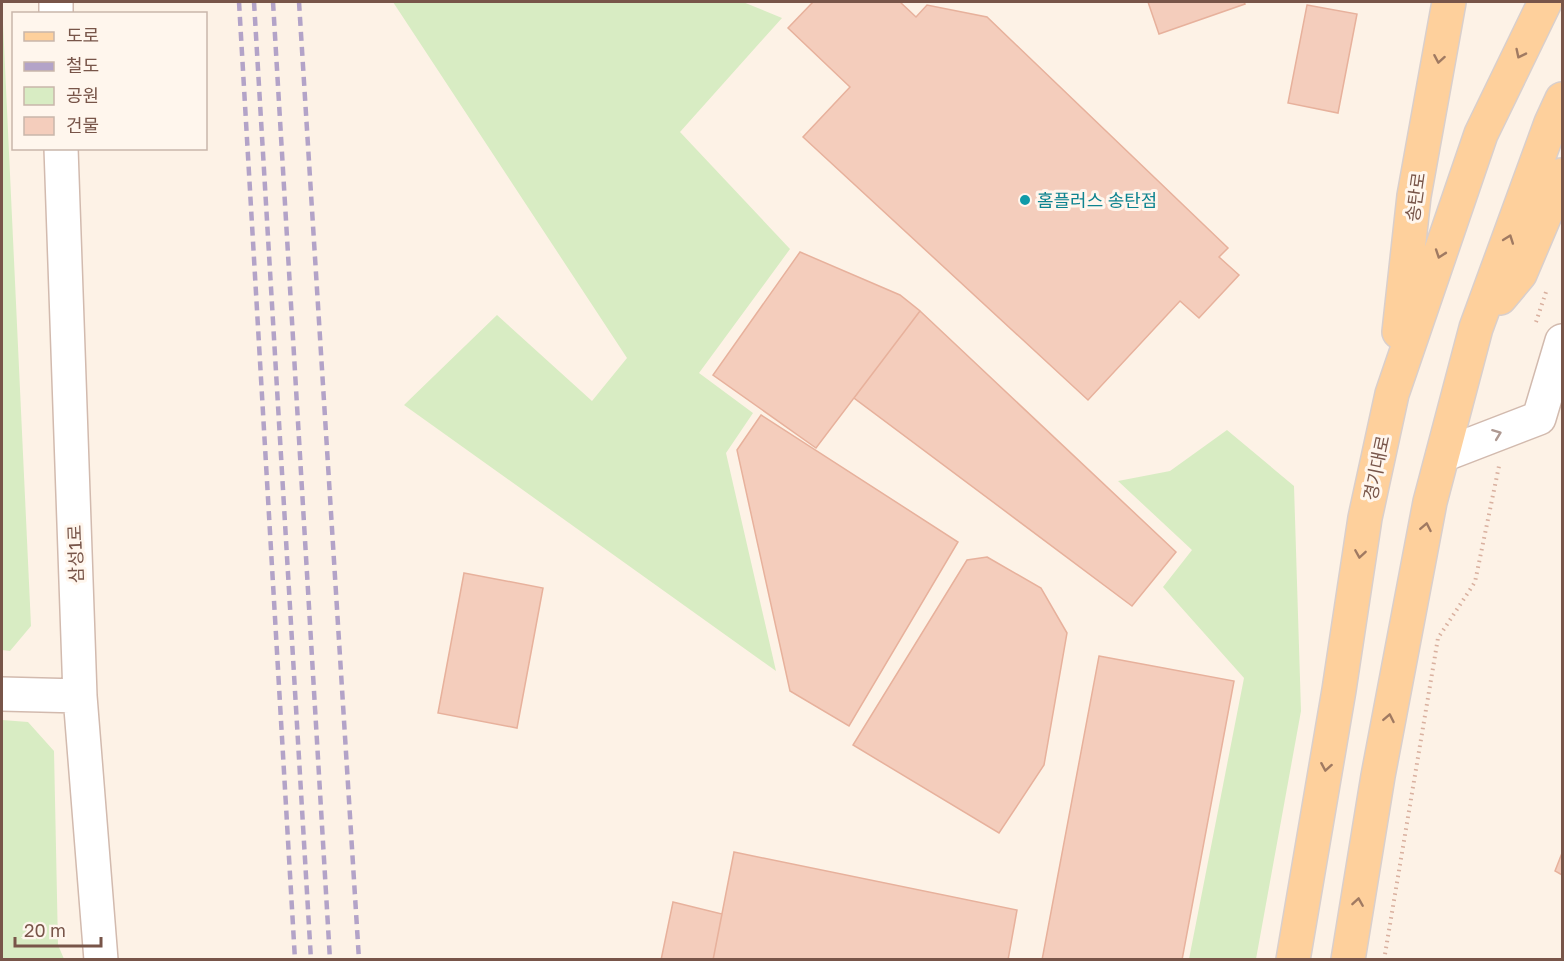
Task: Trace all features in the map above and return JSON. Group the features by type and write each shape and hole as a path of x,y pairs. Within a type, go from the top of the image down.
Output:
{"main road":[{"name":"송탄로","path":"1392,394 1414,196 1449,2"},
{"name":"경기대로","path":"1293,960 1339,690 1365,518 1392,394 1481,134 1545,2"},
{"path":"1348,960 1378,776 1430,502 1476,328 1551,123 1563,99"},
{"path":"1476,328 1520,274 1563,176"}],"street":[{"name":"삼성1로","path":"61,150 80,696 101,960"},
{"path":"1443,455 1539,418 1548,336"},
{"path":"2,694 80,696"}],"path":[{"path":"1548,289 1548,336"},
{"path":"1384,960 1438,638 1475,582 1506,430"}],"green space":[{"path":"2,2 31,626 10,651 2,650"},
{"path":"393,2 743,2 782,18 680,132 790,249 699,373 753,413 726,453 776,671 404,405 497,315 592,401 627,358"},
{"path":"1227,430 1294,486 1301,711 1256,959 1189,959 1244,678 1163,587 1192,550 1118,481 1170,471"},
{"path":"2,720 28,722 54,751 58,945 64,959 2,959"}],"building":[{"name":"홈플러스 송탄점","path":"813,2 900,2 916,17 927,5 987,17 1228,248 1219,257 1239,275 1199,318 1180,301 1088,400 803,137 850,87 788,28"},
{"path":"1148,2 1244,2 1245,4 1159,34"},
{"path":"1307,5 1357,14 1338,113 1288,103"},
{"path":"800,252 900,295 920,311 816,448 713,375"},
{"path":"920,311 1176,552 1132,606 854,398"},
{"path":"761,415 958,542 849,726 790,691 737,450"},
{"path":"987,557 1041,588 1067,633 1044,765 999,833 853,745 967,560"},
{"path":"464,573 543,588 517,728 438,713"},
{"path":"1099,656 1234,681 1182,960 1042,960"},
{"path":"734,852 1017,910 1008,960 713,960"},
{"path":"1562,853 1562,875 1555,871"},
{"path":"673,902 722,914 713,960 661,960"}],"railway":[{"path":"239,2 295,960"},
{"path":"254,2 311,960"},
{"path":"273,2 330,960"},
{"path":"299,2 359,960"}],"place":[{"name":"홈플러스 송탄점","path":"1025,200"}]}
